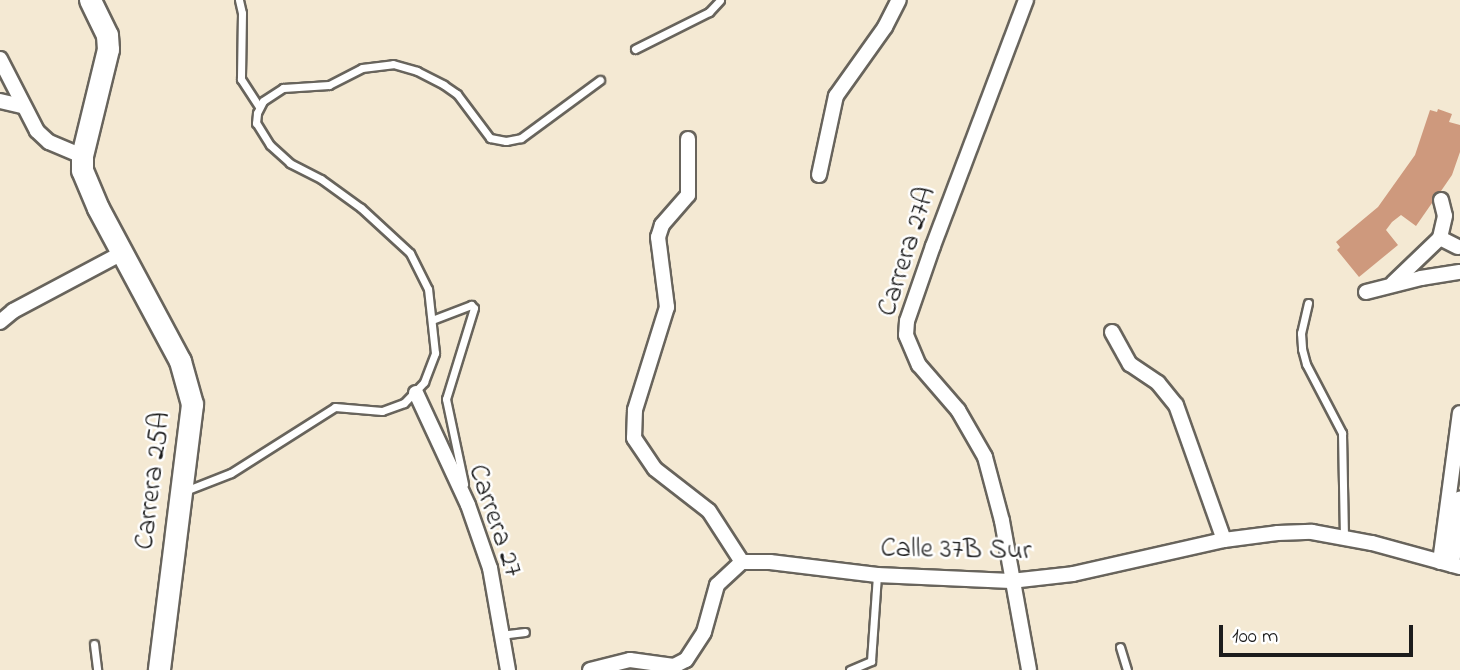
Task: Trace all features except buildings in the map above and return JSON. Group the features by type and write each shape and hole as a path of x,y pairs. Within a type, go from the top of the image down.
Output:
{"street":[{"path":"0,59 21,106 37,131 49,142 82,156 108,49 107,35 90,0"},
{"path":"820,175 836,96 879,36 899,0"},
{"name":"Carrera 27A","path":"1026,0 933,246 907,321 906,335 919,365 958,410 985,457 1002,521 1029,670"},
{"path":"0,101 21,106"},
{"path":"590,670 630,660 674,666 686,660 704,632 717,585 742,562 709,511 654,469 634,438 635,410 667,307 658,237 662,225 688,195 688,139"},
{"name":"Carrera 25A","path":"82,156 87,186 167,335 188,384 192,404 159,670"},
{"path":"1391,285 1440,238 1445,216 1441,200"},
{"path":"1366,292 1391,285 1460,274 1459,245 1440,238"},
{"path":"0,322 13,311 122,253"},
{"path":"1112,332 1130,364 1158,383 1176,405 1224,540"},
{"name":"Carrera 27","path":"416,393 468,505 490,568 508,670"},
{"path":"1451,565 1460,413"},
{"path":"1451,565 1460,498"},
{"name":"Calle 37B Sur","path":"742,562 770,562 877,575 1011,581 1073,574 1224,540 1312,532 1344,536 1451,565"}],"lane":[{"path":"239,0 242,13 241,79 259,107"},
{"path":"635,49 709,12 720,0"},
{"path":"181,492 241,467 317,415 335,407 382,411 404,403 416,393 432,368 435,353 428,289 410,253 341,192 279,155 257,128 259,107 268,96 284,88 329,85 362,68 393,64 417,71 444,85 457,94 490,138 506,141 521,138 600,80"},
{"path":"1308,303 1301,333 1306,365 1342,433 1344,536"},
{"path":"432,320 471,305 474,308 446,399 468,505"},
{"path":"850,670 871,661 877,575"},
{"path":"500,635 525,632"},
{"path":"94,643 97,670"},
{"path":"1120,647 1127,670"}]}
